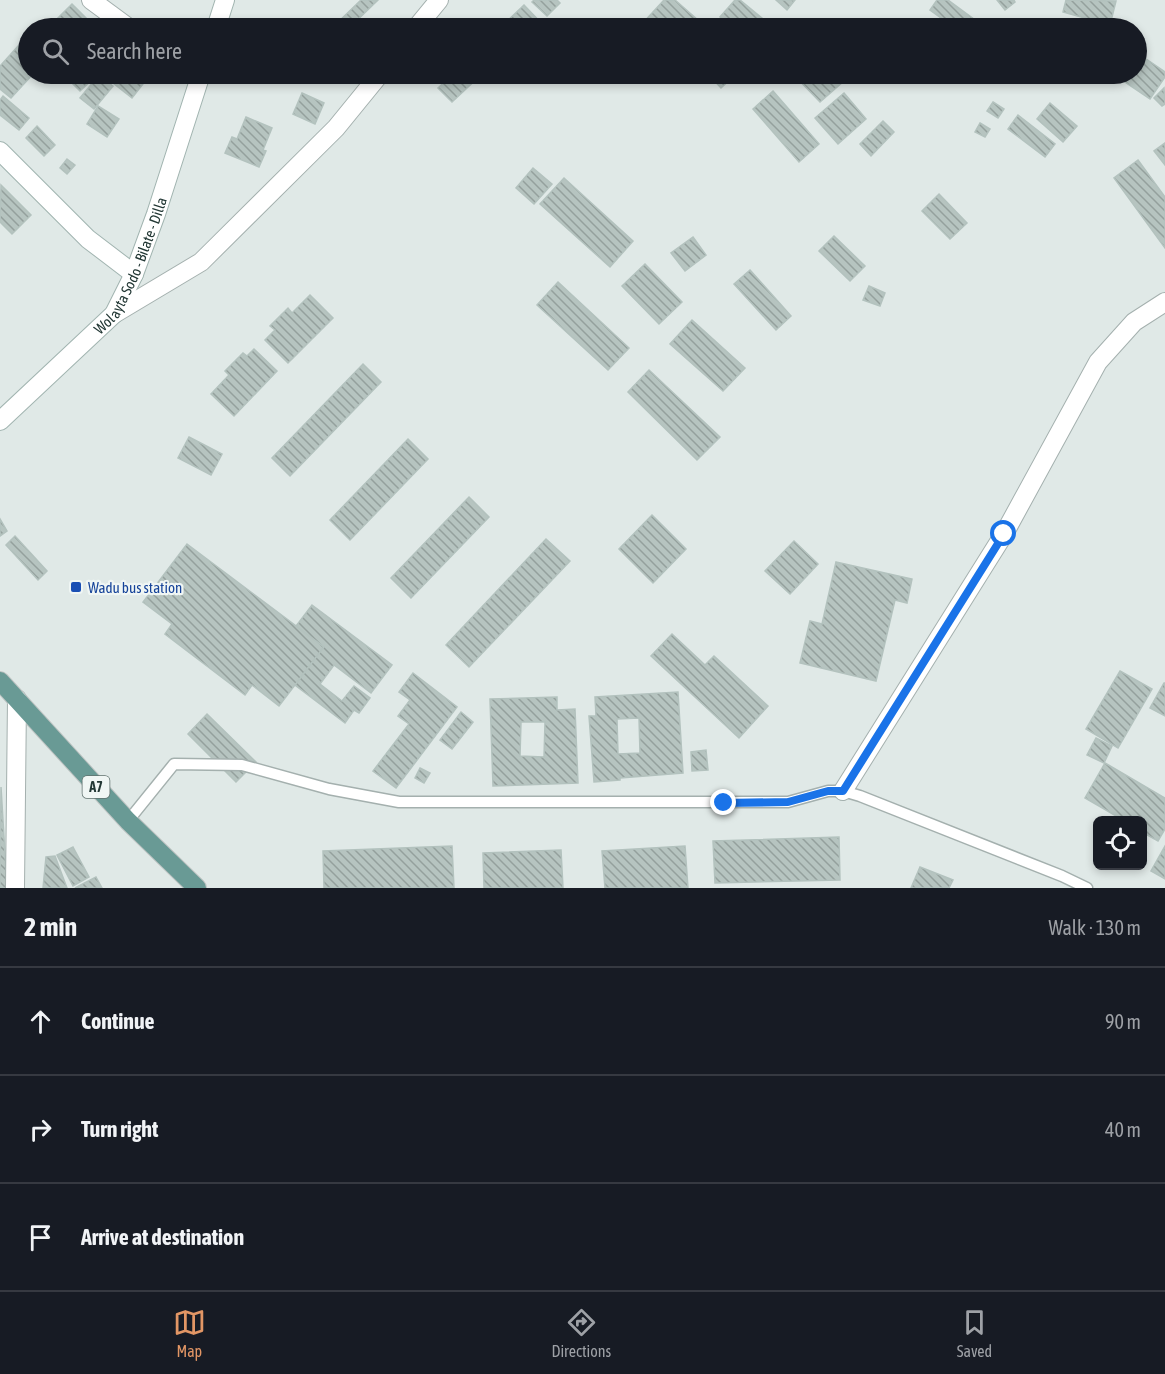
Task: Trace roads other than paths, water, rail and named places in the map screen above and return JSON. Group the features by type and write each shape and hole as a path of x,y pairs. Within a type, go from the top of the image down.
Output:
{"main road":[{"name":"A7","path":"0,681 128,821 197,888"}],"street":[{"path":"91,0 115,18"},
{"path":"219,18 225,0"},
{"path":"424,18 439,0"},
{"name":"Wolayta Sodo - Bilate - Dilla","path":"0,421 114,314 134,274 156,214 194,84"},
{"path":"114,314 201,262 336,128 372,84"},
{"path":"0,151 88,239 134,274"},
{"path":"843,791 1004,534 1098,362 1134,322 1165,302"},
{"path":"15,888 17,699"}],"lane":[{"path":"128,821 174,764 242,765 329,789 399,802 788,802 828,791 843,791 861,796 1086,888"}],"place":[{"name":"Wadu bus station","path":"76,587"}]}
